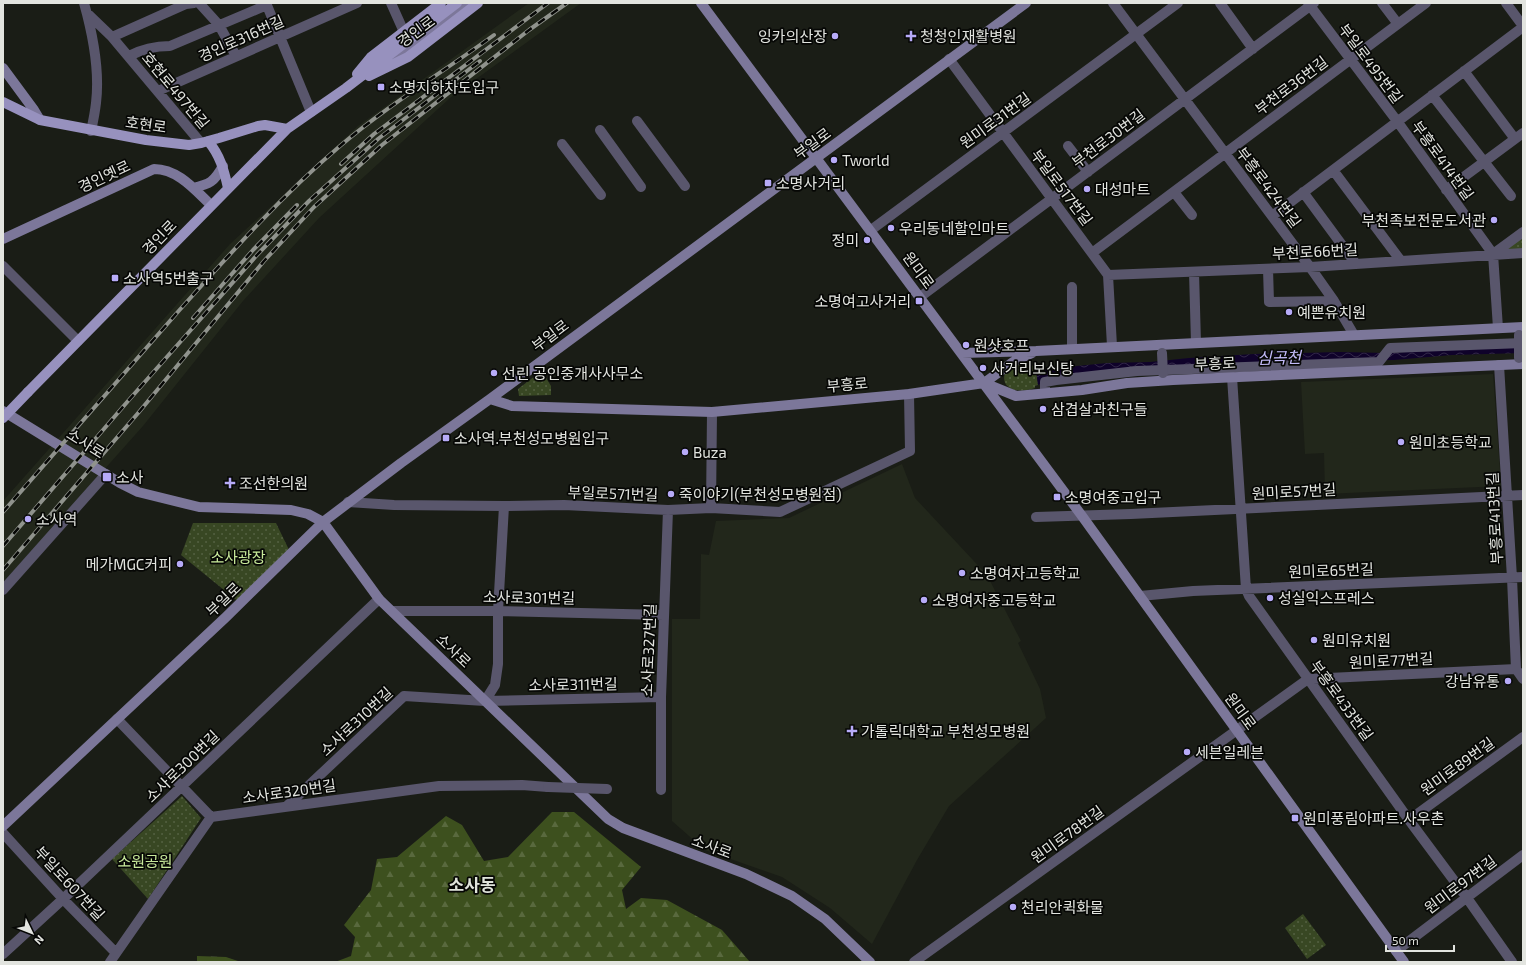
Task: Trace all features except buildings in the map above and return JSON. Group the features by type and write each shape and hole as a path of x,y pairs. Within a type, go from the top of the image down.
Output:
{"main road":[{"name":"경인로","path":"346,88 371,57 440,3"},
{"name":"경인로","path":"3,418 287,129 346,88 457,3"},
{"name":"경인로","path":"346,88 408,57 478,3"},
{"name":"호현로","path":"3,102 40,120 91,131 188,145 204,142 258,126 265,125 287,129"},
{"path":"204,142 216,150 223,166 228,188"}],"street":[{"path":"84,3 95,56 97,82 96,104 91,131"},
{"path":"112,37 186,4 194,3"},
{"path":"199,3 219,25 236,56"},
{"name":"경인로316번길","path":"158,91 357,3"},
{"path":"392,3 404,32"},
{"path":"373,74 465,3"},
{"name":"원미로","path":"701,3 1082,516 1404,962"},
{"name":"부일로","path":"3,826 226,617 323,522 348,502 490,399 1026,3"},
{"name":"부흥로424번길","path":"1113,3 1310,267 1334,301 1354,334"},
{"name":"원미로31번길","path":"871,230 1178,3"},
{"path":"1220,3 1253,49"},
{"path":"1382,3 1398,24"},
{"name":"부천로36번길","path":"1092,253 1426,3"},
{"path":"1272,216 1523,26 1506,3"},
{"path":"266,4 311,112"},
{"name":"호현로497번길","path":"128,56 142,49 170,46 266,4"},
{"name":"부천로30번길","path":"920,297 1185,100 1311,4"},
{"name":"부일로495번길","path":"1311,4 1350,60 1397,121"},
{"name":"호현로497번길","path":"86,14 112,37 204,142"},
{"name":"부일로517번길","path":"949,59 1108,275"},
{"path":"3,68 40,120"},
{"path":"1446,190 1519,136 1464,71"},
{"path":"1432,95 1512,196"},
{"path":"637,121 685,186"},
{"name":"부흥로414번길","path":"1397,121 1493,254"},
{"path":"600,130 641,187"},
{"path":"562,144 601,195"},
{"path":"1068,146 1088,172"},
{"path":"193,188 211,183 218,176 223,166"},
{"name":"경인옛로","path":"3,239 154,169 163,169 183,179 211,205"},
{"path":"1333,170 1401,261"},
{"path":"1174,192 1192,215"},
{"path":"1303,192 1356,264"},
{"path":"1498,328 1493,254 1523,232"},
{"name":"부천로66번길","path":"1108,275 1310,267 1523,253"},
{"path":"3,266 78,341"},
{"path":"1268,269 1268,302 1334,301"},
{"path":"1194,272 1196,343"},
{"path":"1108,275 1112,346"},
{"path":"1072,287 1072,349"},
{"name":"부흥로","path":"962,353 1036,351 1112,346 1161,349 1196,343 1498,328 1521,333"},
{"path":"1045,389 1045,382 1137,371 1380,362 1390,348 1521,333 1520,363"},
{"path":"1161,349 1163,377"},
{"name":"부흥로","path":"490,399 512,406 712,412 909,394 984,383 1013,362 1036,351"},
{"name":"부흥로","path":"984,383 1016,396 1163,377 1232,377 1499,366 1520,363"},
{"name":"부흥로413번길","path":"1499,366 1516,669"},
{"name":"부흥로433번길","path":"1232,377 1239,509 1246,589 1249,596 1512,962"},
{"name":"부일로571번길","path":"348,502 394,505 564,505 668,510 711,508 780,512 910,451 909,394"},
{"name":"소사로","path":"3,411 120,483 138,492 160,499 199,507 291,510 308,514 323,522 379,599 608,819 623,828 746,874 792,896 825,919 870,962"},
{"path":"711,508 712,412"},
{"path":"3,590 106,474"},
{"name":"원미로57번길","path":"1082,516 1523,495"},
{"path":"485,701 495,685 498,664 498,611 504,506"},
{"name":"소사로327번길","path":"661,790 661,697 668,510"},
{"path":"1036,517 1082,516"},
{"name":"원미로65번길","path":"1140,596 1193,591 1523,577"},
{"name":"소사로300번길","path":"3,954 182,788 379,599"},
{"name":"소사로301번길","path":"394,612 498,611 664,615"},
{"path":"1516,669 1523,679"},
{"name":"원미로77번길","path":"1308,679 1516,669"},
{"path":"1236,730 1308,679"},
{"name":"소사로310번길","path":"287,806 404,696 485,701"},
{"name":"소사로311번길","path":"485,701 661,697"},
{"path":"110,962 211,817 117,719"},
{"name":"원미로78번길","path":"914,962 1236,730"},
{"name":"원미로89번길","path":"1409,820 1523,737"},
{"name":"소사로320번길","path":"211,817 439,786 522,786 607,789"},
{"name":"부일로607번길","path":"3,833 63,899 116,953"},
{"name":"원미로97번길","path":"1396,951 1523,856"}],"shaded area":[{"path":"529,3 581,3 450,98 319,218 243,301 143,426 3,583 3,501 230,244 358,126"},
{"name":"원미초등학교","path":"1493,374 1501,486 1325,494 1324,453 1305,454 1301,382"},
{"name":"가톨릭대학교 부천성모병원","path":"902,464 915,498 987,575 1021,641 1018,643 1040,689 1046,718 949,806 917,860 872,944 830,908 782,877 705,850 672,821 672,619 700,619 701,554 709,555 716,521 789,518"}],"green space":[{"path":"1523,236 1523,249 1504,250"},
{"path":"1031,361 1031,364 1036,370 1038,385 1035,386 1035,388 1028,390 1011,389 1004,380 1004,376 1008,369 1012,366"},
{"path":"543,373 551,386 551,395 519,396 518,389 535,376"},
{"name":"소사광장","path":"193,523 276,523 291,554 240,603 181,555"},
{"name":"소원공원","path":"182,796 201,818 148,899 112,859"},
{"path":"552,812 574,812 641,867 622,890 626,909 641,898 667,900 722,930 750,962 335,962 351,956 355,937 344,925 371,890 377,859 397,857 446,816 462,825 484,861 508,857"},
{"path":"1303,914 1326,945 1307,959 1285,928"},
{"path":"197,956 226,957 241,962 197,962"}],"water":[{"name":"심곡천","path":"1523,346 1523,353 1452,355 1394,360 1222,363 1054,377 1038,385 1036,370 1107,363 1150,362 1254,354 1340,352 1388,353"}],"railway":[{"path":"341,164 374,134 548,3"},
{"path":"3,570 139,412 264,261 314,207 382,145 529,30 567,3"},
{"path":"3,512 196,292 275,206 318,165 358,131 494,35"},
{"path":"3,546 257,255 309,201 378,139 480,61"},
{"path":"193,318 253,250 297,205"}],"place":[{"name":"잉카의산장","path":"835,36"},
{"name":"청청인재활병원","path":"911,36"},
{"name":"소명지하차도입구","path":"381,87"},
{"name":"Tworld","path":"834,160"},
{"name":"소명사거리","path":"768,183"},
{"name":"대성마트","path":"1087,189"},
{"name":"부천족보전문도서관","path":"1494,220"},
{"name":"우리동네할인마트","path":"891,228"},
{"name":"정미","path":"867,240"},
{"name":"소사역5번출구","path":"115,278"},
{"name":"소명여고사거리","path":"919,301"},
{"name":"예쁜유치원","path":"1289,312"},
{"name":"원샷호프","path":"966,345"},
{"name":"사거리보신탕","path":"983,368"},
{"name":"선린 공인중개사사무소","path":"494,373"},
{"name":"삼겹살과친구들","path":"1043,409"},
{"name":"소사역.부천성모병원입구","path":"446,438"},
{"name":"원미초등학교","path":"1401,442"},
{"name":"Buza","path":"685,452"},
{"name":"소사","path":"107,477"},
{"name":"조선한의원","path":"230,483"},
{"name":"죽이야기(부천성모병원점)","path":"671,494"},
{"name":"소명여중고입구","path":"1057,497"},
{"name":"소사역","path":"28,519"},
{"name":"메가MGC커피","path":"180,564"},
{"name":"소명여자고등학교","path":"962,573"},
{"name":"성실익스프레스","path":"1270,598"},
{"name":"소명여자중고등학교","path":"924,600"},
{"name":"원미유치원","path":"1314,640"},
{"name":"강남유통","path":"1508,681"},
{"name":"가톨릭대학교 부천성모병원","path":"852,731"},
{"name":"세븐일레븐","path":"1187,752"},
{"name":"원미풍림아파트.사우촌","path":"1295,818"},
{"name":"천리안퀵화물","path":"1013,907"}],"district":[{"name":"소사동","path":"472,884"}]}
